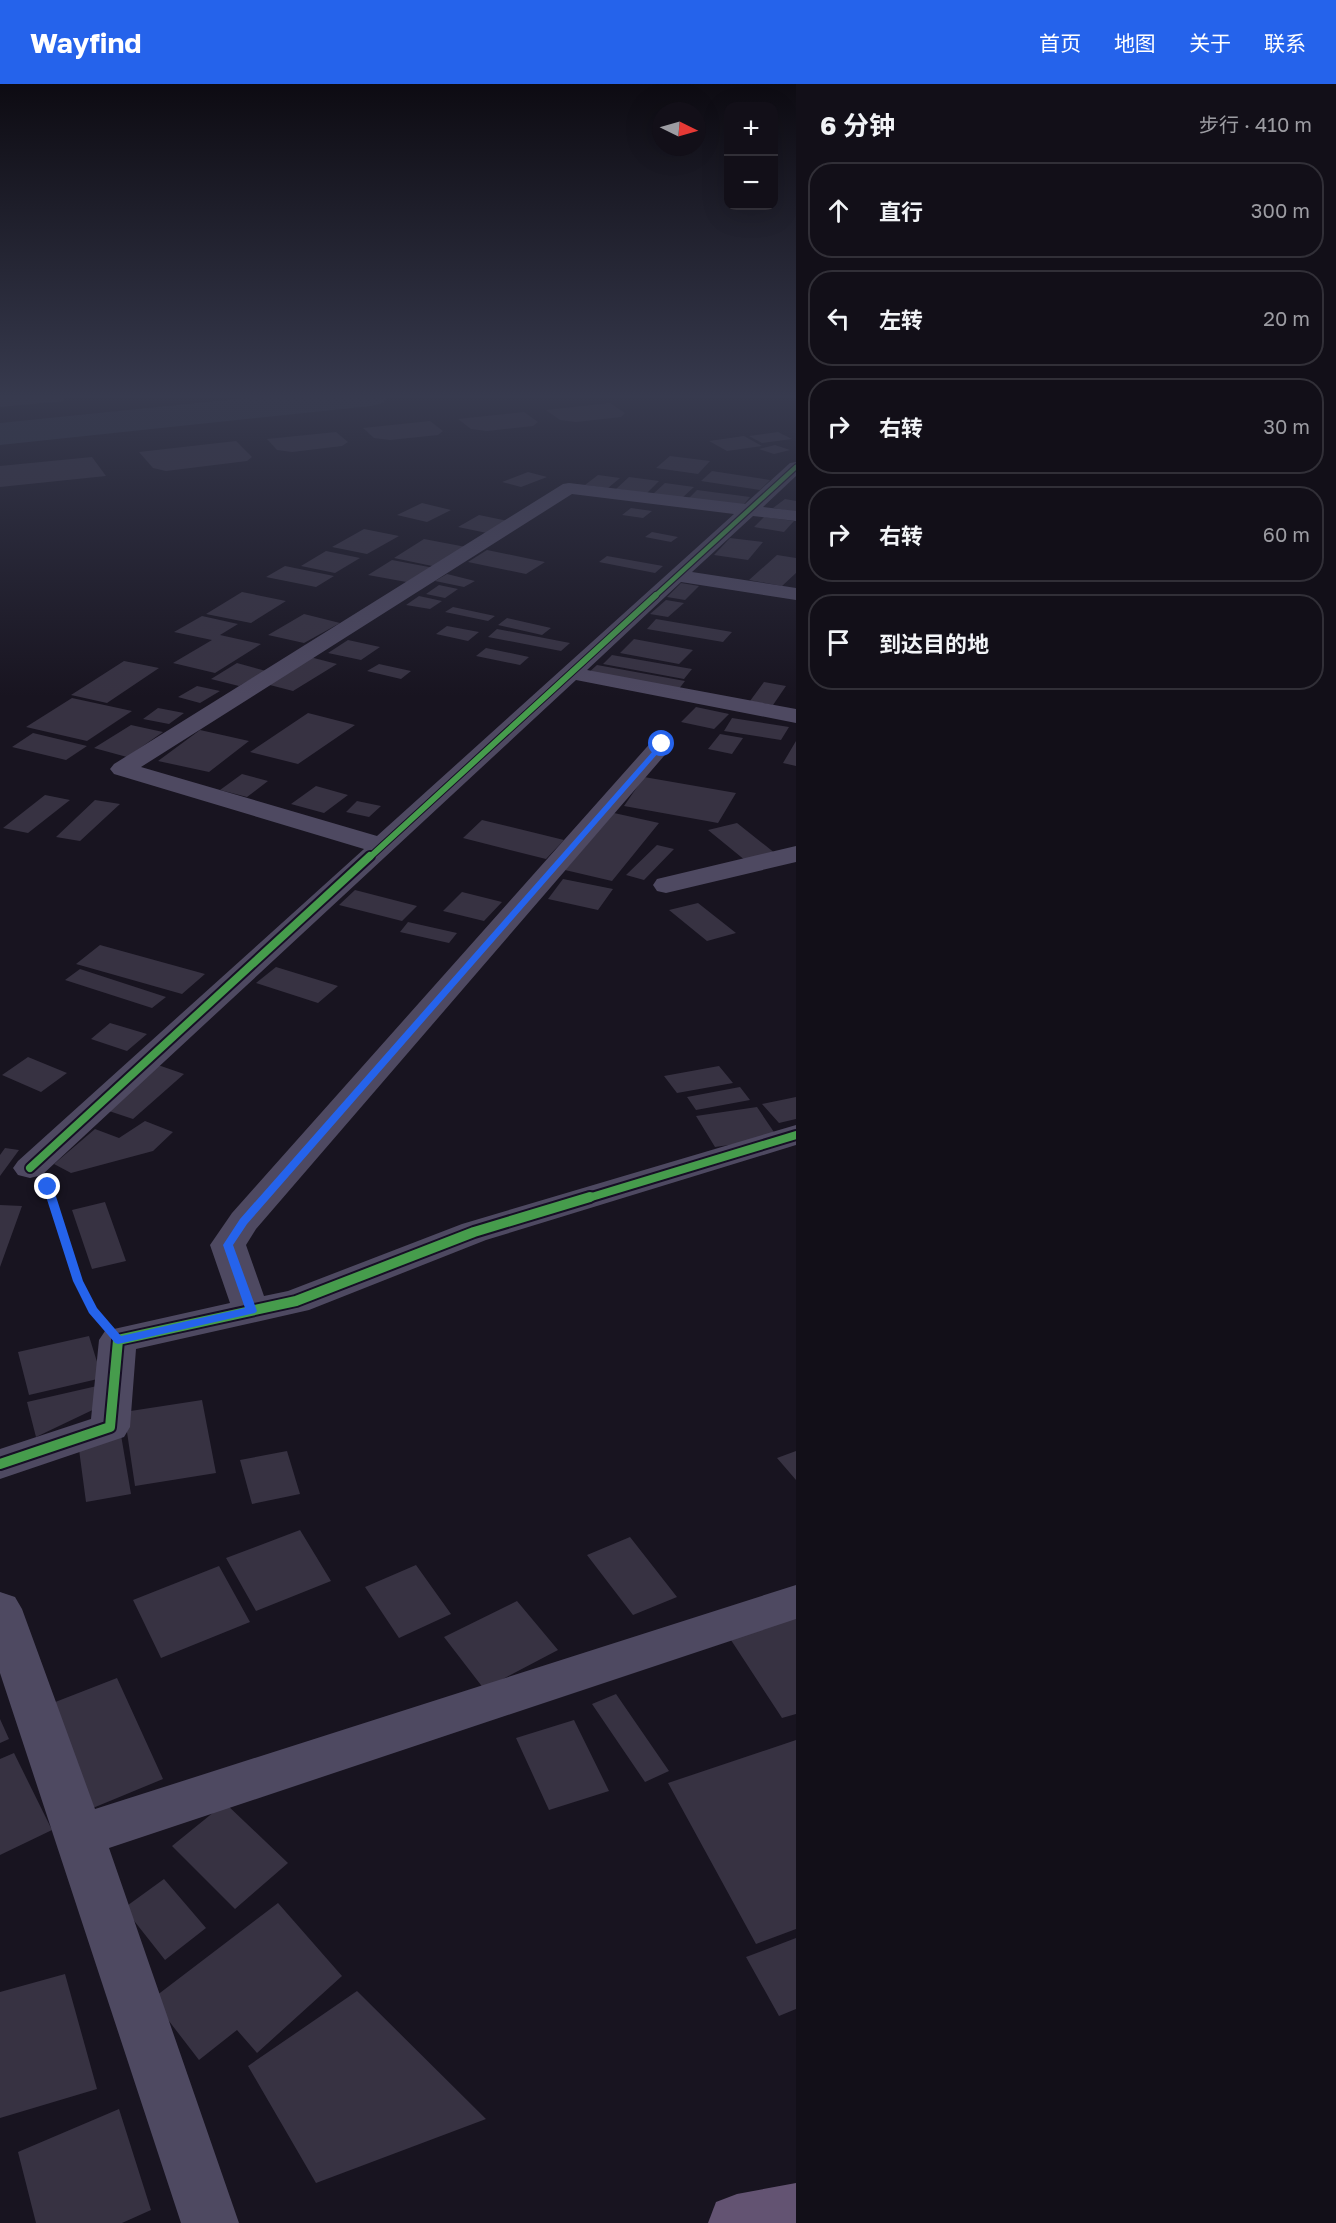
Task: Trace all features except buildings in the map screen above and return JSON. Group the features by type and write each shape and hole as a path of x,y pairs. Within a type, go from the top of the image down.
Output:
{"main road":[{"path":"738,2223 796,2212"}],"street":[{"path":"382,846 122,769 557,496"},
{"path":"636,496 796,516"},
{"path":"30,1168 764,496"},
{"path":"677,576 796,594"},
{"path":"571,673 796,716"},
{"path":"251,1311 228,1245 244,1221 662,744"},
{"path":"666,885 796,854"},
{"path":"0,1464 110,1427 118,1340 296,1301 474,1232 796,1135"},
{"path":"80,1836 796,1602"},
{"path":"0,1609 80,1836 210,2223"}],"path":[{"path":"30,1168 32,1177 48,1187 78,1281 93,1310 118,1340"}],"cycle path":[{"path":"30,1168 765,496"},
{"path":"0,1464 110,1427 118,1340 296,1301 474,1232 796,1135"}],"route":[{"path":"48,1187 78,1281 93,1310 118,1340 251,1311 228,1245 244,1221 662,744"}]}
